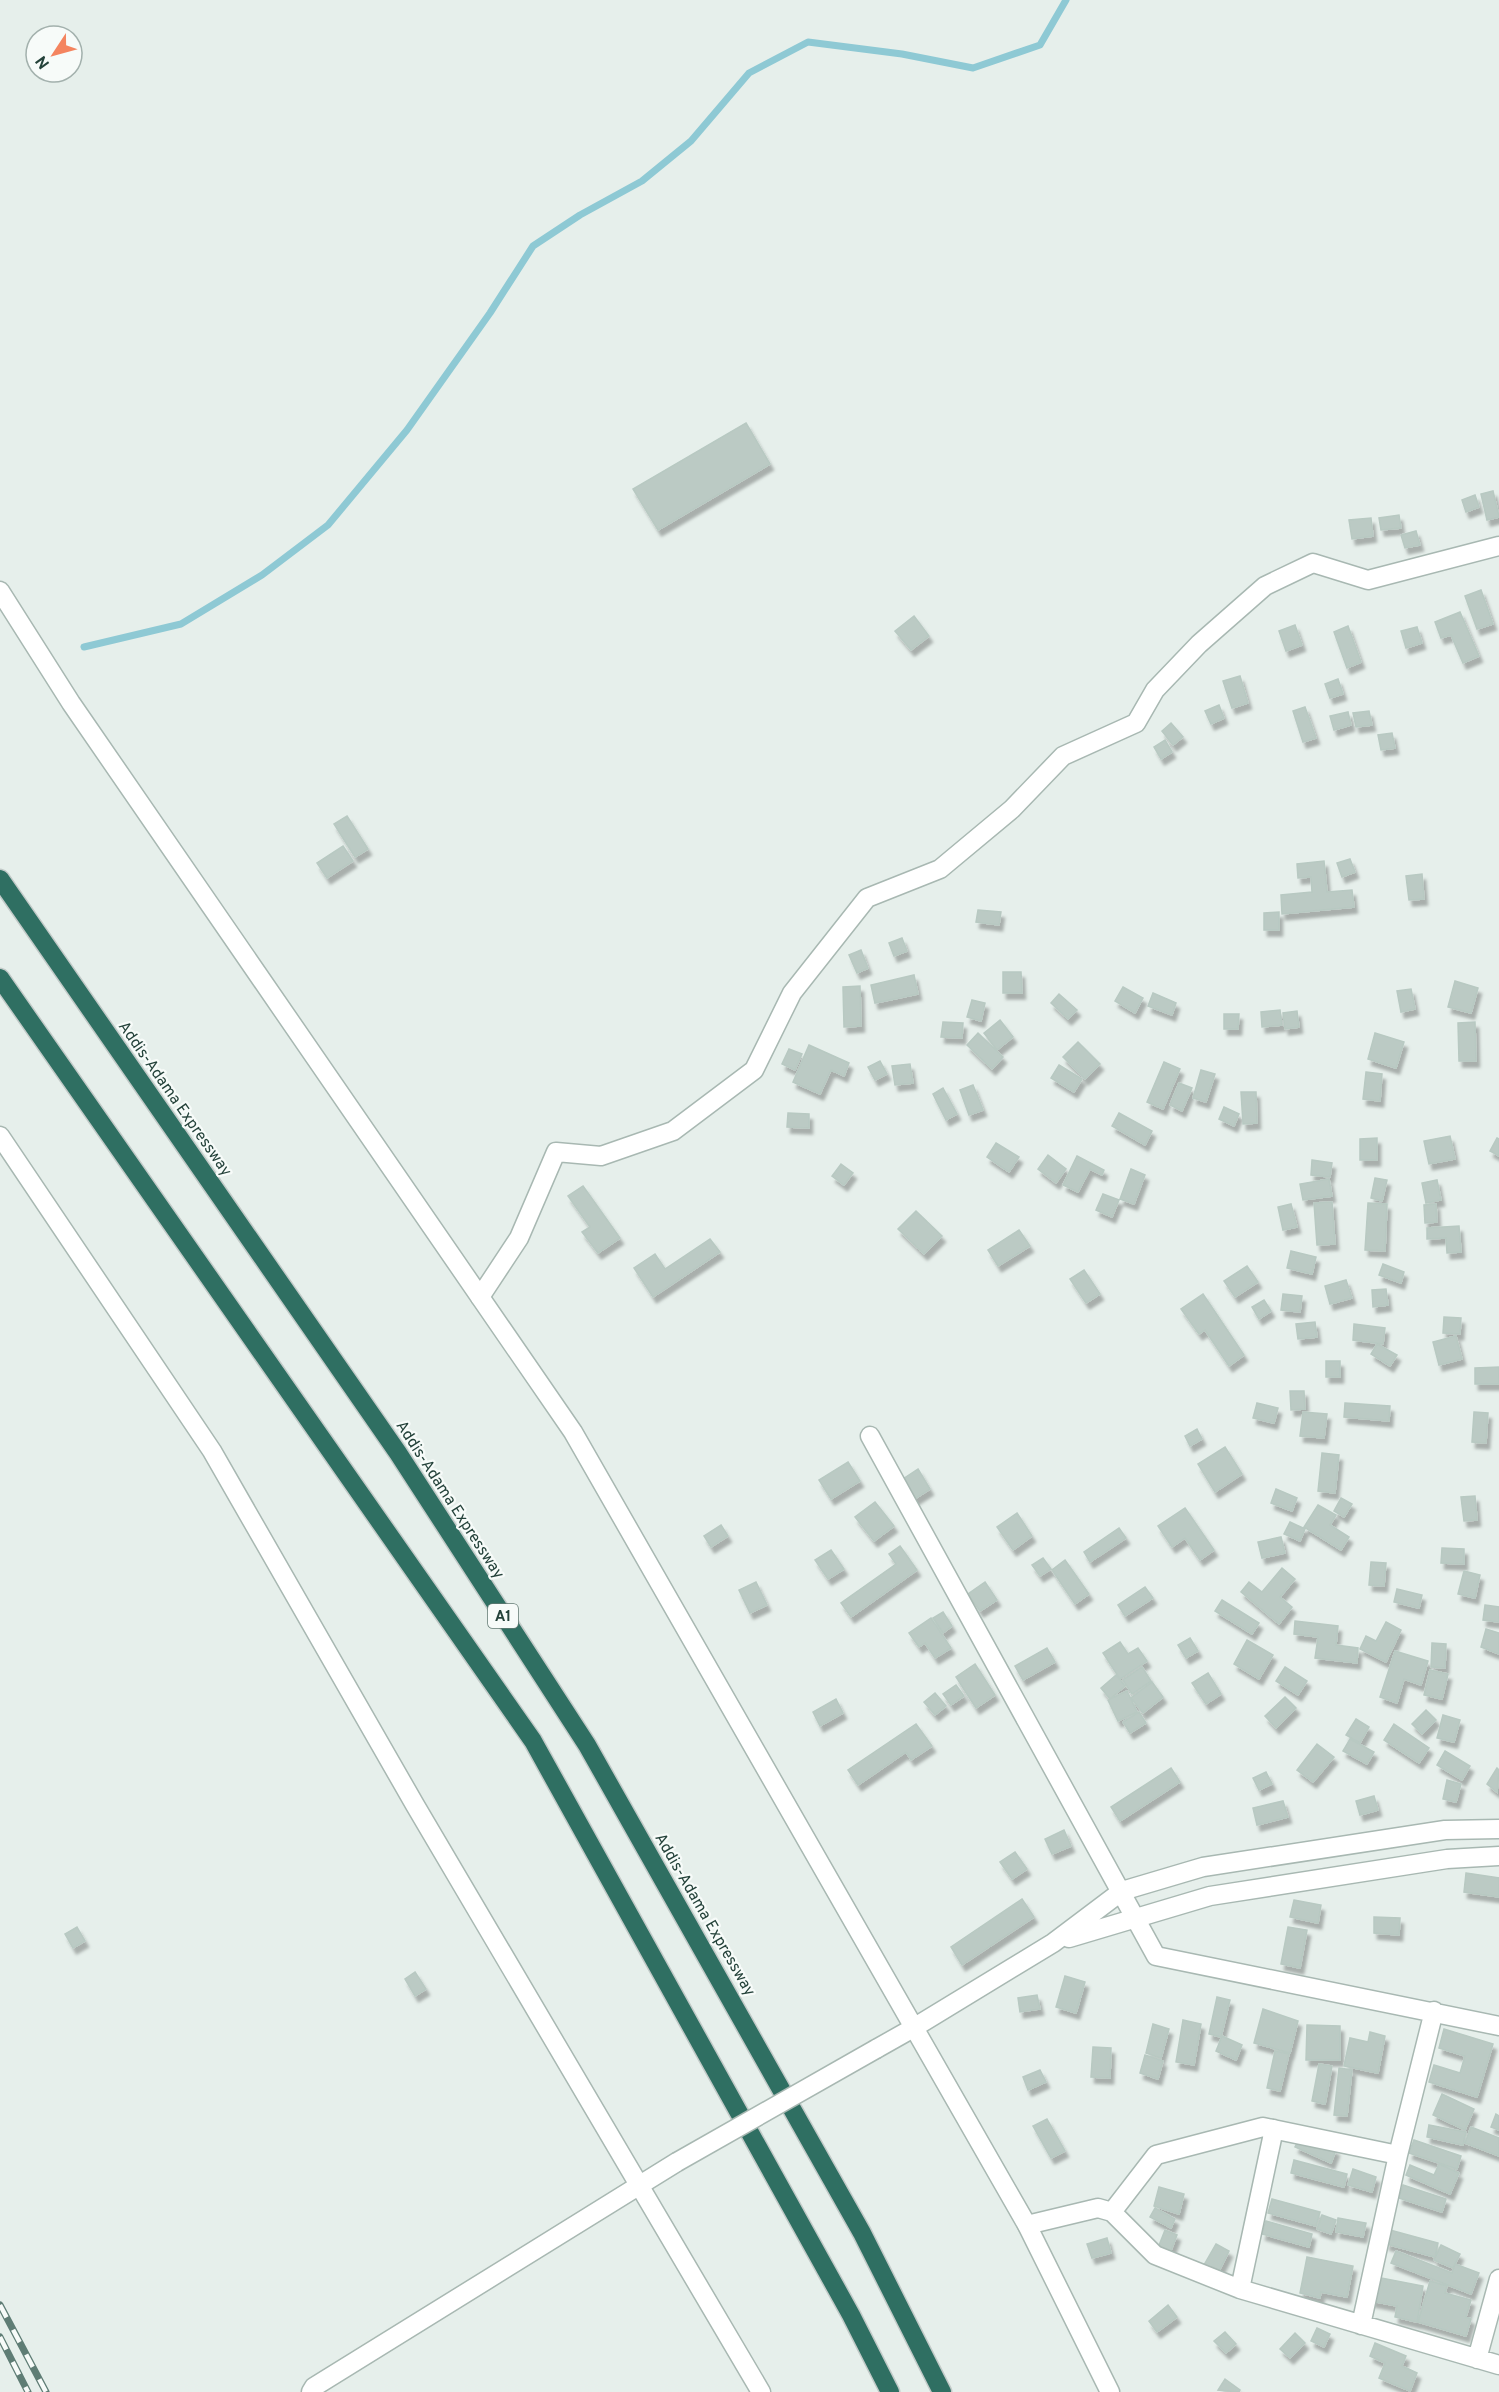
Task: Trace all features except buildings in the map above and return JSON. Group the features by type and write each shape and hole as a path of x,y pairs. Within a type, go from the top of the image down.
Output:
{"highway":[{"name":"Addis-Adama Expressway","path":"0,879 398,1453 587,1745 862,2233 942,2392"},
{"path":"0,978 533,1741 851,2315 890,2392"}],"street":[{"path":"480,1297 519,1238 556,1152 601,1156 673,1131 754,1070 792,993 867,898 940,869 1012,809 1063,756 1136,723 1155,690 1199,645 1265,586 1313,563 1368,580 1499,546"},
{"path":"0,591 71,703 573,1432 1027,2225 1110,2392"},
{"path":"0,1136 212,1451 761,2392"},
{"path":"870,1436 1156,1956 1499,2026"},
{"path":"311,2392 324,2381 638,2184 915,2027 1053,1943 1122,1892 1203,1867 1445,1830 1499,1829"},
{"path":"1053,1943 1133,1916 1210,1896 1447,1859 1499,1856"},
{"path":"1361,2325 1398,2155 1434,2011"},
{"path":"1112,2212 1156,2155 1263,2127 1398,2155"},
{"path":"1240,2289 1274,2129"},
{"path":"1027,2225 1098,2208 1112,2212 1155,2255 1240,2289 1499,2365"},
{"path":"1477,2359 1499,2279"}],"waterway":[{"path":"84,647 181,624 262,575 328,525 407,430 490,313 533,246 580,215 642,181 691,141 749,73 808,42 902,54 973,68 1040,45 1066,0"}],"railway":[{"path":"0,2305 46,2392"},
{"path":"0,2337 28,2392"}]}
